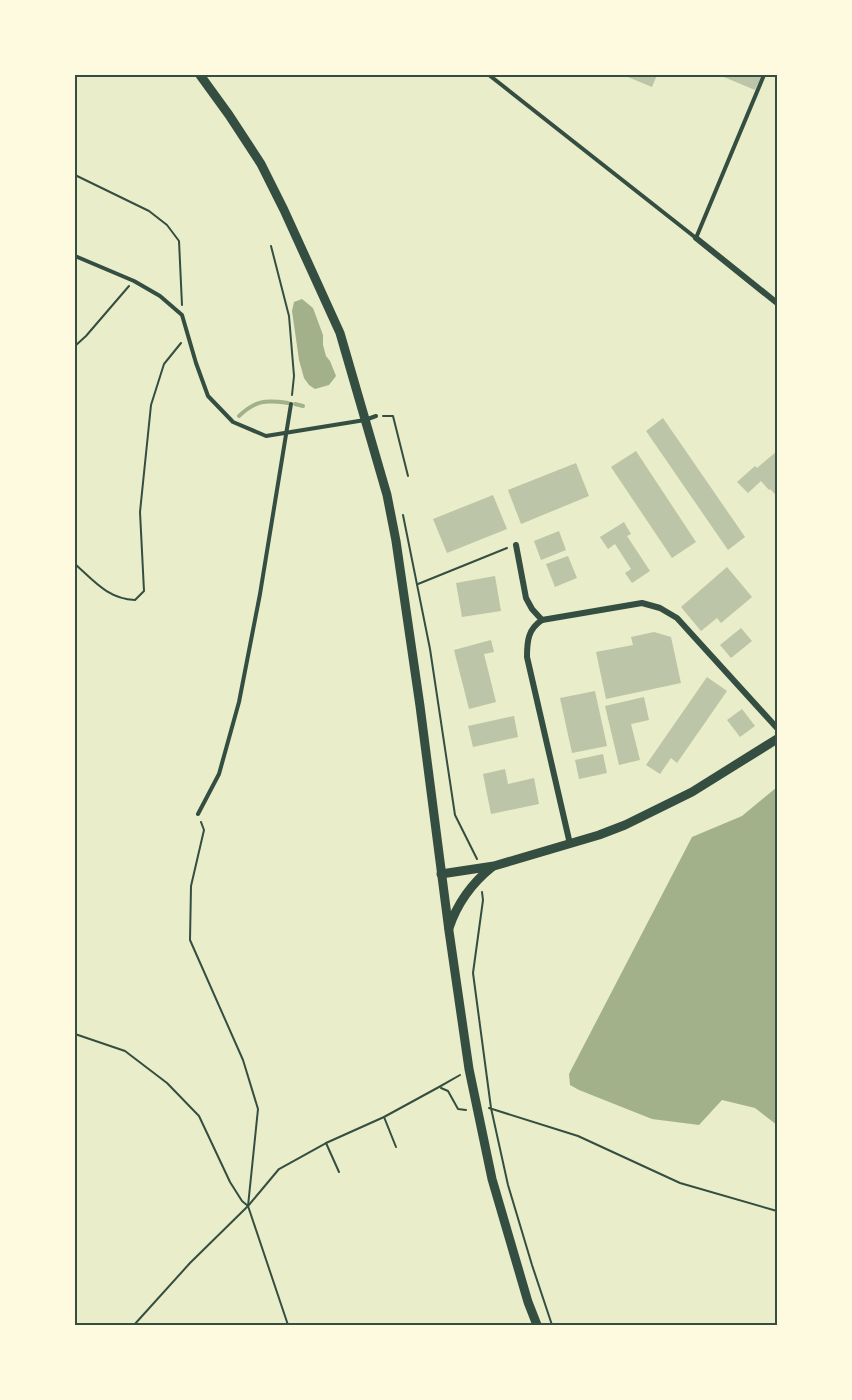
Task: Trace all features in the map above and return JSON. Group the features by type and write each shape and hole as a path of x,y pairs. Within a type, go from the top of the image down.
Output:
{"street":[{"path":"200,75 261,164 340,333 387,495 420,706 448,931 469,1069 492,1179 528,1302 537,1325"},
{"path":"696,238 777,303"},
{"path":"516,545 526,598 542,620"},
{"path":"570,844 527,657 530,632 542,620 642,603 660,608 677,618 777,728"},
{"path":"441,874 494,866 608,832 692,792 777,739"},
{"path":"448,931 466,893 494,866"}],"lane":[{"path":"489,75 696,238 764,75"},
{"path":"75,256 134,280 160,296 182,315 208,396 233,422 266,436 365,420 376,416"},
{"path":"198,814 219,774 239,702 260,594 291,404"}],"path":[{"path":"75,175 149,211 167,225 178,241 182,315"},
{"path":"271,246 289,316 294,376 291,404"},
{"path":"75,346 134,280"},
{"path":"75,564 108,593 123,600 135,600 144,591 140,512 151,405 164,364 177,349"},
{"path":"376,416 393,416 408,476"},
{"path":"418,584 516,545"},
{"path":"198,814 204,830 191,886 190,940 243,1060 258,1109 248,1206 288,1325"},
{"path":"482,884 483,900 473,973 491,1108 508,1185 552,1325"},
{"path":"75,1034 125,1052 167,1083 199,1116 230,1182 248,1206"},
{"path":"134,1325 190,1263 248,1206 279,1169 326,1143 384,1117 469,1069"},
{"path":"439,1087 448,1091 453,1102"},
{"path":"491,1108 578,1136 680,1183 777,1211"},
{"path":"384,1117 396,1147"},
{"path":"326,1143 339,1172"}],"shaded area":[{"path":"302,299 313,308 323,335 326,356 336,376 329,385 315,389 304,378 299,360 292,311 294,302"},
{"path":"777,787 777,1125 755,1108 722,1100 699,1125 652,1119 570,1085 569,1074 692,837 742,816"}],"building":[{"path":"623,75 657,75 652,87"},
{"path":"719,75 762,75 755,90"},
{"path":"663,418 745,537 728,550 646,431"},
{"path":"636,451 696,542 672,558 611,467"},
{"path":"777,451 777,492 775,494 769,490 761,481 748,493 737,482"},
{"path":"576,463 589,496 521,524 508,490"},
{"path":"493,495 507,529 447,553 433,519"},
{"path":"624,522 631,534 627,536 650,571 632,583 625,573 631,569 615,544 608,549 600,537"},
{"path":"559,531 566,550 541,560 534,541"},
{"path":"568,556 577,578 555,587 546,564"},
{"path":"727,567 752,597 721,623 717,618 701,631 681,607"},
{"path":"495,576 501,611 462,617 456,583"},
{"path":"741,628 752,641 731,658 720,645"},
{"path":"654,632 671,637 681,683 606,699 596,652 633,645 631,637"},
{"path":"491,640 494,652 484,654 496,702 469,709 454,650"},
{"path":"707,677 727,691 677,763 671,758 660,774 646,765"},
{"path":"595,691 607,746 572,753 560,698"},
{"path":"644,697 649,720 631,724 640,760 619,765 605,706"},
{"path":"742,709 755,726 740,737 727,720"},
{"path":"514,716 518,737 473,747 468,726"},
{"path":"603,754 607,773 579,779 575,760"},
{"path":"505,769 508,784 534,778 539,804 491,814 483,774"}],"waterway":[{"path":"239,416 261,402 288,403"},
{"path":"295,404 303,406"}]}
